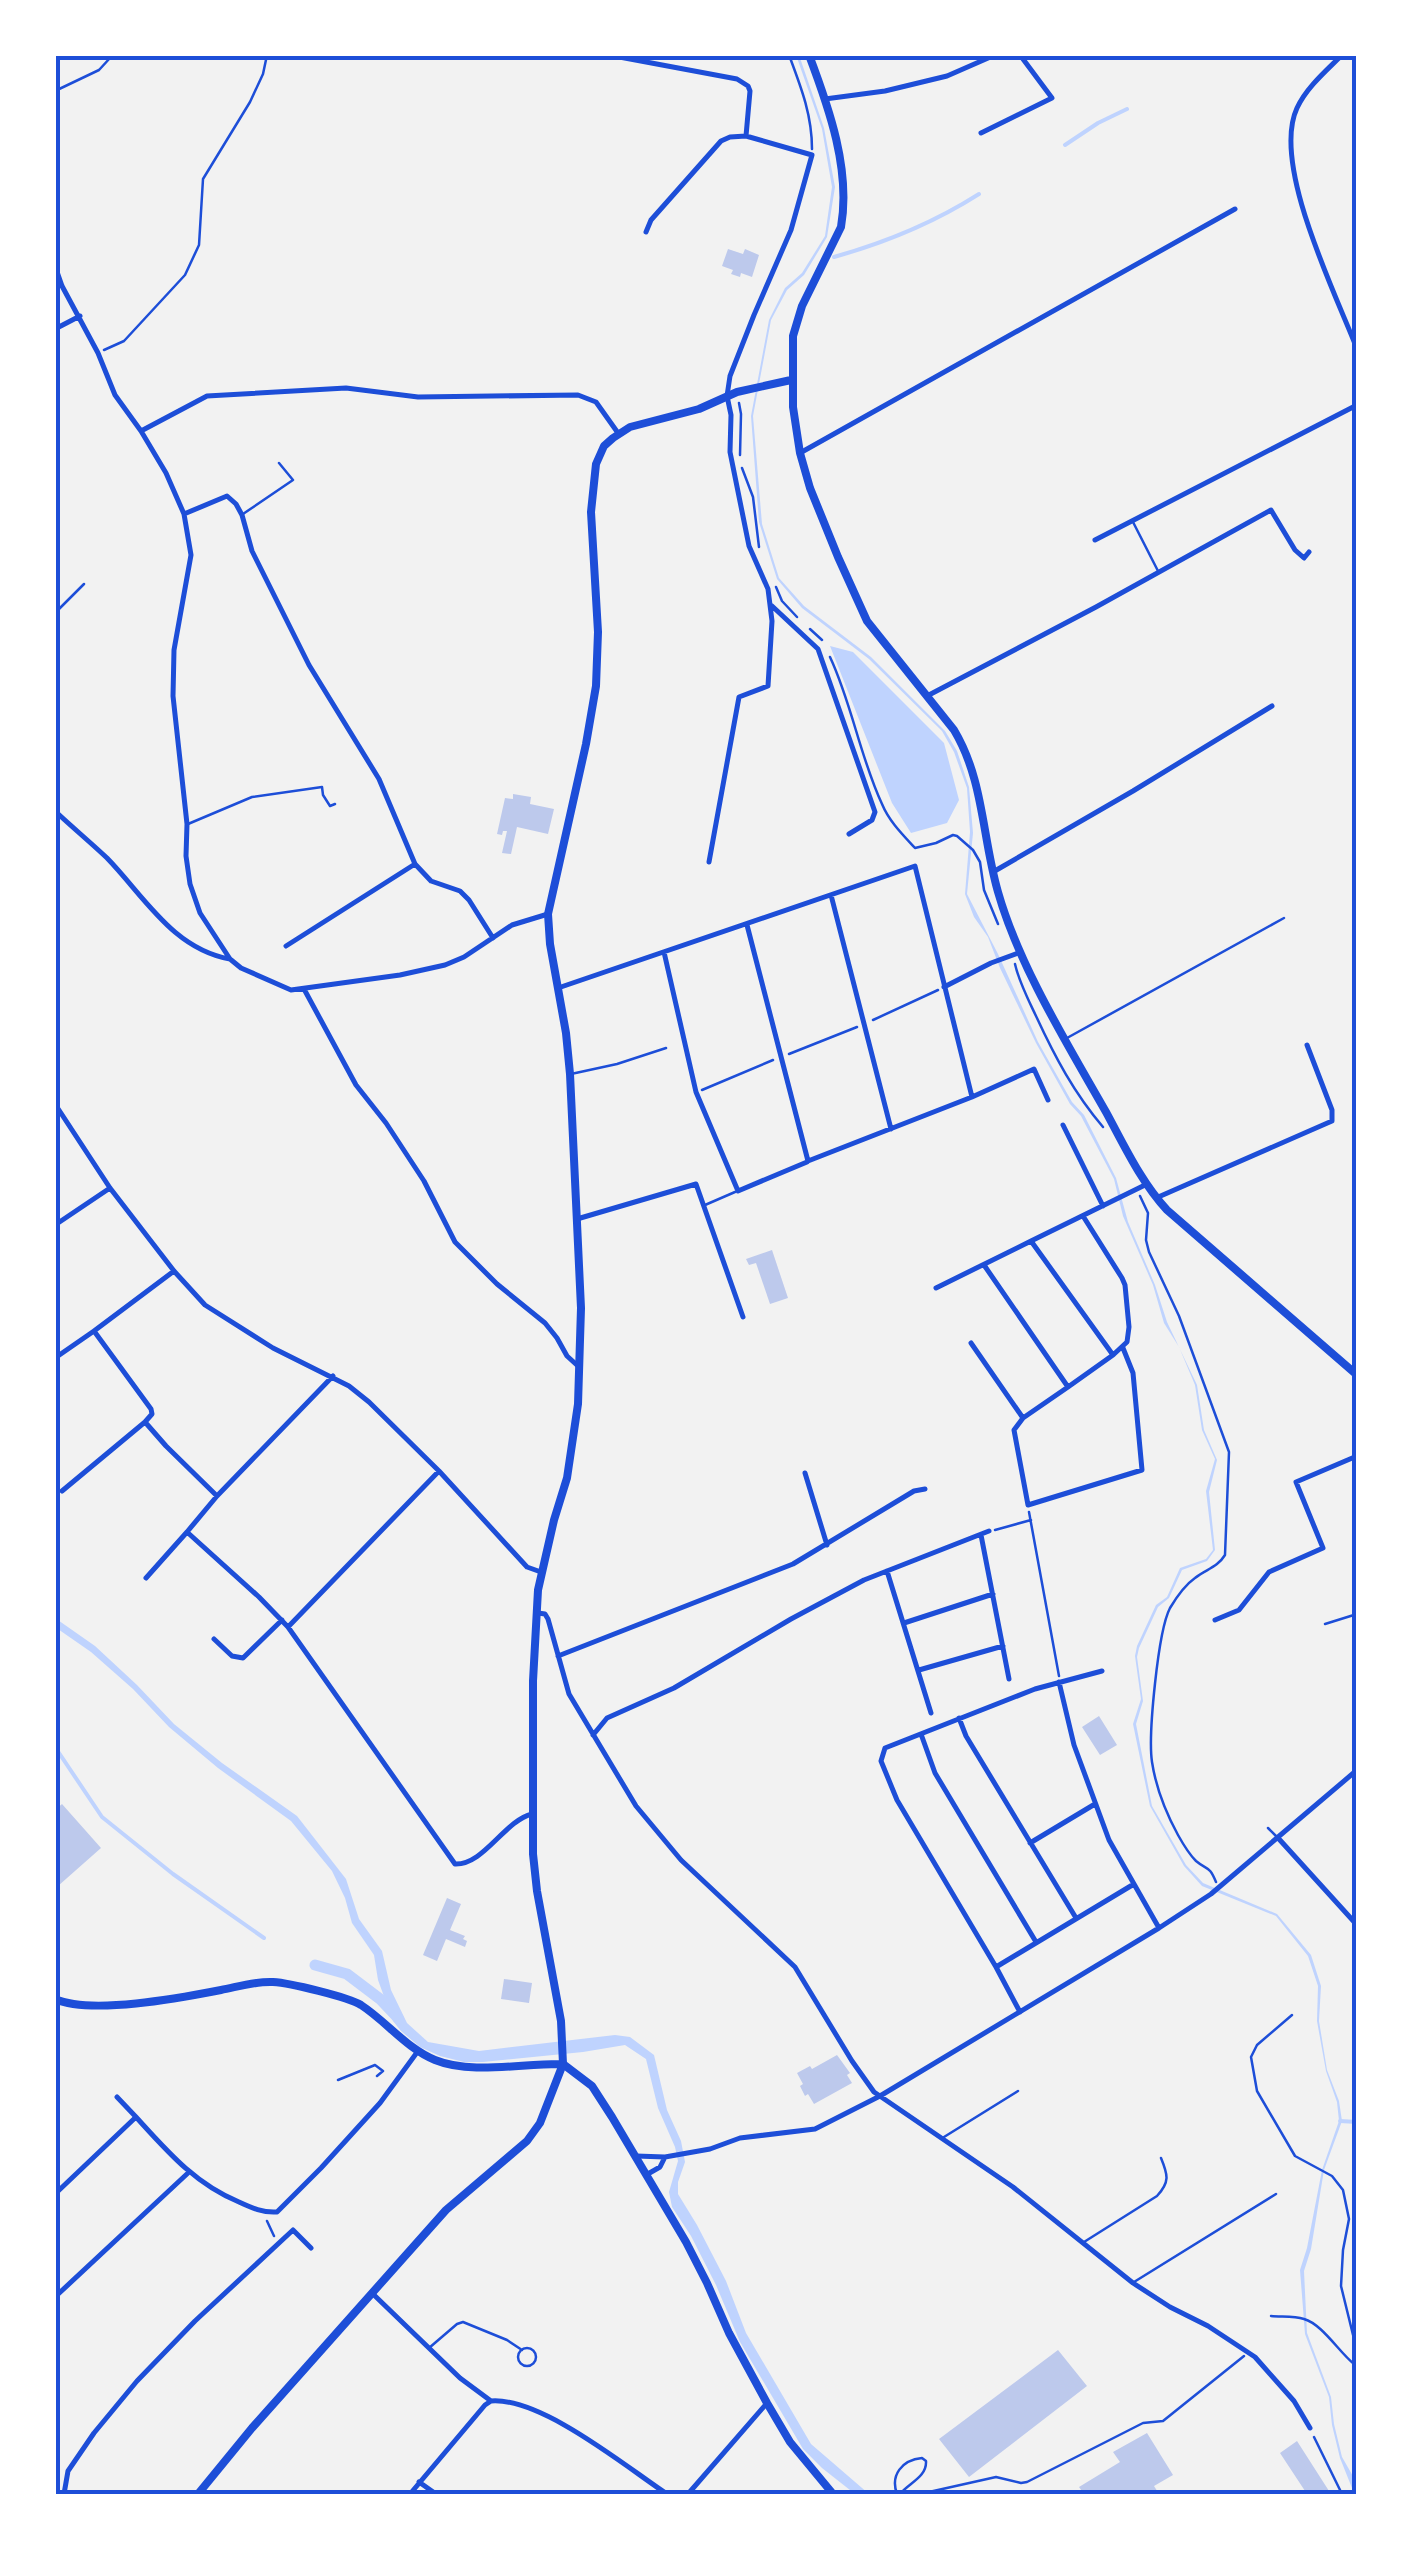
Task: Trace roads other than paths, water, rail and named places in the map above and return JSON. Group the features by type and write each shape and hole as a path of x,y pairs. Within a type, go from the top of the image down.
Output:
{"main road":[{"path":"810,55 842,170 844,212 841,227 796,323 791,380 800,453 838,557 867,621 954,730 972,766 982,802 992,872 1020,952 1146,1184 1156,1198 1357,1374"},
{"path":"198,2494 446,2210 526,2141 540,2122 563,2060 558,2004 537,1890 532,1814 533,1681 541,1572 574,1437 581,1308 570,1074 548,914 596,686 598,632 591,512 594,478 601,452 630,427 699,408 750,388 791,380"},
{"path":"55,1999 94,2007 280,1983 358,2003 418,2051 438,2061 470,2068 563,2060 592,2086 636,2156 707,2283 767,2403 790,2442 834,2494"}],"street":[{"path":"825,99 886,91 946,76 995,55"},
{"path":"981,133 1052,98 1020,55"},
{"path":"1342,55 1315,81 1296,110 1290,148 1297,196 1357,349"},
{"path":"614,56 737,79 750,91 746,136"},
{"path":"646,232 651,220 722,141 730,137 746,136 812,156 791,230 730,376 727,396 730,452 749,546 768,588 771,658 768,686 739,697 709,862"},
{"path":"800,453 1236,209"},
{"path":"55,266 116,395 142,431 184,514 192,555 174,650 172,696 186,856 200,912 230,960 291,990 304,989 445,965 512,925 548,914"},
{"path":"55,328 80,316"},
{"path":"142,431 207,396 346,388 418,397 578,395 596,402 618,434"},
{"path":"1095,540 1357,405"},
{"path":"184,514 227,496 236,504 275,599 379,779 415,864 432,881 460,891 492,938"},
{"path":"927,696 1272,510 1294,550 1304,558 1309,552"},
{"path":"770,605 818,648 875,812 872,820 848,834"},
{"path":"992,872 1272,706"},
{"path":"55,811 108,859 160,918 192,946 230,960"},
{"path":"286,946 415,864"},
{"path":"558,988 916,866 972,1097"},
{"path":"832,895 891,1129"},
{"path":"747,925 808,1161"},
{"path":"664,952 696,1092 738,1191 1034,1069 1048,1100"},
{"path":"944,988 1020,952"},
{"path":"304,989 356,1085 424,1181 455,1242 539,1318 580,1368"},
{"path":"1156,1198 1332,1121 1332,1110 1307,1045"},
{"path":"55,1104 110,1188 205,1305 272,1348 334,1376 369,1402 527,1566 541,1572"},
{"path":"1064,1125 1103,1206"},
{"path":"576,1219 696,1184 743,1318"},
{"path":"936,1288 1146,1184"},
{"path":"55,1225 110,1188"},
{"path":"1083,1216 1125,1285 1129,1335 1123,1348 1023,1418 1014,1430 1028,1505 1142,1470 1133,1374 1123,1348"},
{"path":"1032,1241 1113,1355"},
{"path":"984,1265 1068,1387"},
{"path":"55,1358 174,1271"},
{"path":"62,1491 150,1419 152,1410 94,1331"},
{"path":"971,1342 1023,1418"},
{"path":"146,1578 217,1496 334,1376"},
{"path":"146,1422 217,1496"},
{"path":"1216,1620 1239,1610 1269,1572 1323,1548 1296,1482 1357,1456"},
{"path":"288,1627 439,1471"},
{"path":"805,1473 828,1545"},
{"path":"558,1656 793,1564 914,1491 926,1488"},
{"path":"594,1738 607,1718 674,1688 864,1580 989,1531"},
{"path":"186,1532 288,1627 458,1866 472,1860 521,1818 532,1814"},
{"path":"981,1535 1009,1679"},
{"path":"888,1571 931,1713"},
{"path":"904,1623 992,1594"},
{"path":"536,1613 545,1614 548,1619 569,1694 636,1806 681,1860 794,1967 874,2092 1013,2187 1133,2284 1249,2352 1294,2401 1310,2428"},
{"path":"214,1639 232,1656 243,1658 282,1620"},
{"path":"918,1670 1002,1646"},
{"path":"1020,2012 897,1800 881,1761 885,1748 1034,1689 1102,1671"},
{"path":"1060,1682 1072,1737 1114,1852 1160,1928"},
{"path":"959,1718 966,1736 1076,1918"},
{"path":"921,1734 935,1773 1036,1942"},
{"path":"636,2156 664,2157 740,2138 815,2129 880,2096 1211,1894 1357,1770"},
{"path":"1030,1843 1095,1804"},
{"path":"1279,1839 1357,1925"},
{"path":"996,1966 1134,1884"},
{"path":"117,2097 188,2172 220,2194 277,2212 380,2103 418,2051"},
{"path":"55,2194 136,2117"},
{"path":"646,2175 660,2168 664,2157"},
{"path":"55,2297 188,2172"},
{"path":"64,2494 68,2471 94,2433 195,2321 293,2230 312,2248"},
{"path":"372,2294 460,2378 491,2401"},
{"path":"410,2494 472,2420 491,2401 500,2400 548,2414 667,2494"},
{"path":"688,2494 767,2403"},
{"path":"419,2482 436,2494"}],"lane":[{"path":"55,91 98,70 110,55"},
{"path":"242,515 293,480 280,463"},
{"path":"1132,521 1158,571"},
{"path":"55,613 84,584"},
{"path":"186,824 252,796 322,787 330,806 335,804"},
{"path":"1066,1039 1284,918"},
{"path":"570,1074 666,1048"},
{"path":"704,1205 738,1191"},
{"path":"1268,1828 1279,1839"},
{"path":"942,2138 1018,2091"},
{"path":"1083,2243 1157,2196 1167,2178 1161,2158"},
{"path":"1133,2284 1276,2194"},
{"path":"428,2349 463,2322 522,2350"},
{"path":"914,2459 926,2461 924,2473 898,2494 894,2476 914,2459"}],"water":[{"path":"796,55 824,128 835,187 827,237 804,275 787,290 771,320 753,416 762,524 779,578 804,606 871,657 945,731 957,751 969,787 973,833 967,894 1038,1042 1072,1102 1084,1115 1116,1178 1128,1222 1179,1346 1164,1323 1153,1285 1123,1216 1114,1179 1036,1043 965,894 970,832 967,788 954,752 942,731 869,659 802,608 777,579 759,522 751,416 769,320 785,288 802,273 825,236 832,187 822,129"},
{"path":"830,646 853,652 944,743 959,800 947,823 911,833 892,803"},
{"path":"1180,1349 1197,1385 1204,1430 1217,1460 1209,1492 1215,1550 1207,1561 1182,1570 1169,1598 1158,1607 1139,1648 1143,1701 1136,1724 1152,1806 1186,1865 1203,1883 1277,1914 1311,1955 1321,1986 1319,2021 1327,2070 1339,2101 1342,2121 1324,2170 1304,2271 1307,2333 1331,2397 1342,2457 1354,2478 1357,2494 1340,2458 1329,2397 1305,2334 1300,2270 1322,2170 1339,2121 1337,2102 1326,2071 1317,2021 1318,1986 1308,1956 1276,1916 1202,1886 1184,1866 1150,1806 1133,1724 1141,1699 1135,1656 1137,1646 1156,1605 1167,1597 1180,1568 1206,1559 1213,1550 1206,1491 1215,1459 1202,1430 1195,1385"},
{"path":"55,1618 95,1646 174,1724 297,1816 346,1879 359,1919 382,1951 391,1990 407,2023 428,2042 479,2051 615,2035 630,2037 654,2055 685,2162 678,2194 726,2281 746,2333 811,2444 869,2494 855,2494 803,2449 740,2342 716,2285 672,2207 669,2192 678,2161 658,2108 646,2059 625,2045 483,2062 464,2062 420,2047 393,2021 378,1980 374,1955 352,1923 332,1871 291,1821 169,1727 91,1652 55,1627"}],"waterway":[{"path":"1065,145 1127,109"},
{"path":"834,257 909,231 979,194"},
{"path":"55,1747 102,1817 173,1874 264,1938"},
{"path":"315,1965 347,1974 398,2018"},
{"path":"1340,2121 1357,2122"}]}
